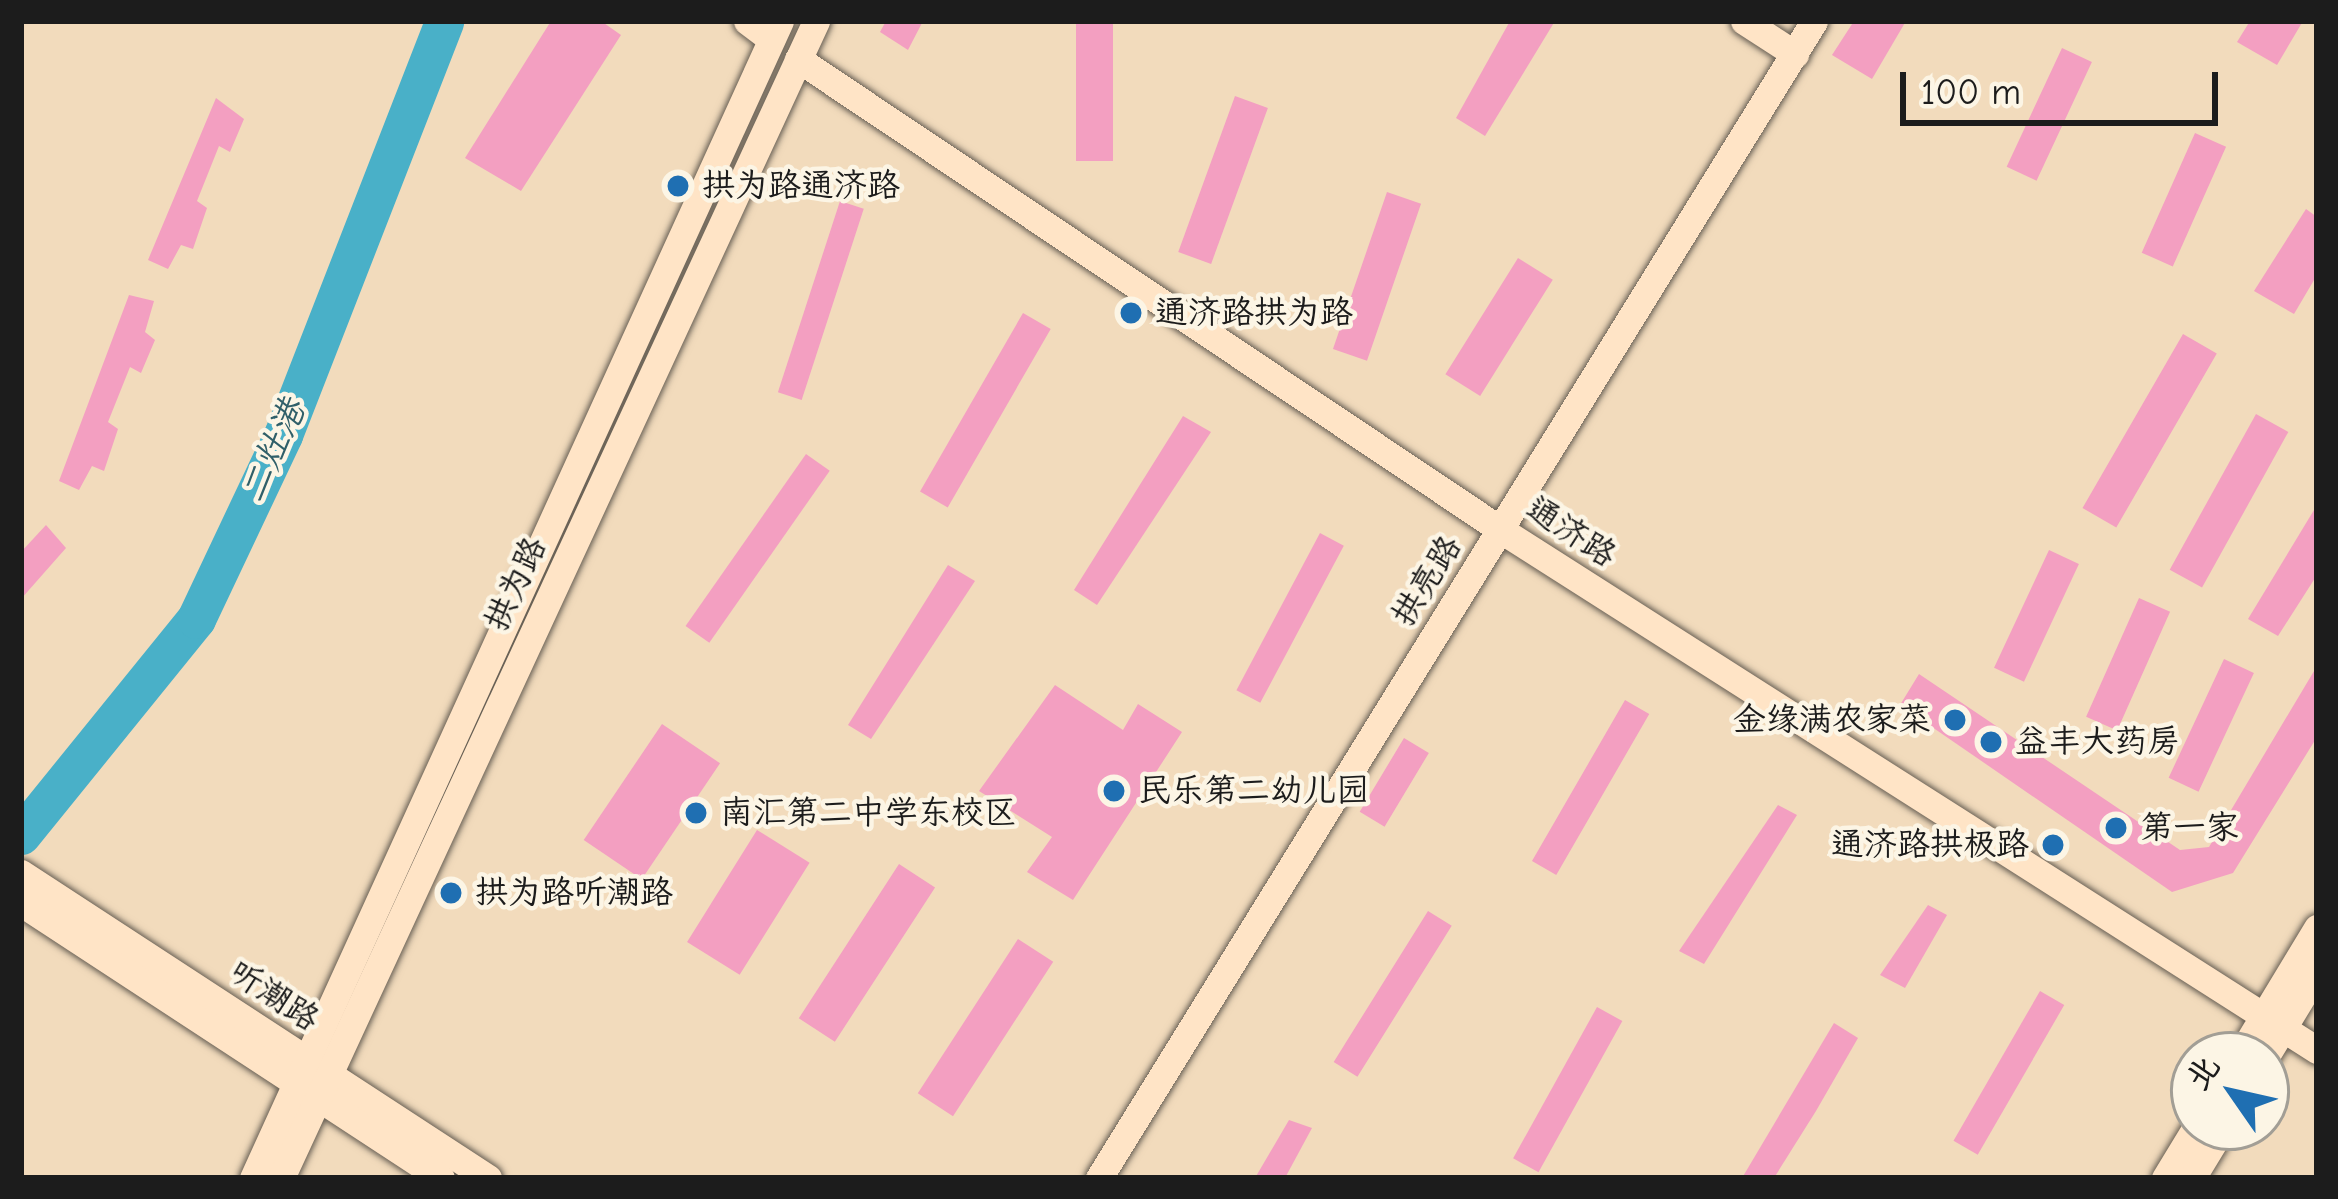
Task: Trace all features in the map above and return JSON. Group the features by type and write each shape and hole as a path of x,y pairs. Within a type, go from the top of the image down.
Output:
{"main road":[{"path":"747,21 776,30"},
{"name":"拱为路","path":"253,1178 312,1080 816,21"},
{"path":"1744,21 1795,55"},
{"name":"拱亮路","path":"1099,1178 1814,21"},
{"name":"拱为路","path":"281,1178 312,1080 776,30"},
{"name":"通济路","path":"798,58 1501,530 2317,1050"},
{"name":"听潮路","path":"21,873 34,901 312,1080 488,1178"},
{"path":"2272,1031 2317,928"},
{"path":"2264,1031 2317,973"},
{"name":"听潮路","path":"312,1080 442,1178"},
{"path":"2165,1178 2181,1151"},
{"path":"2192,1178 2208,1151"}],"building":[{"path":"551,21 601,21 621,35 521,191 465,158"},
{"path":"886,21 923,21 908,50 880,32"},
{"path":"1076,21 1113,21 1113,161 1076,161"},
{"path":"1510,21 1555,21 1485,136 1456,118"},
{"path":"1854,21 1906,21 1872,79 1832,55"},
{"path":"2250,21 2303,21 2277,65 2237,42"},
{"path":"2062,48 2092,62 2037,181 2007,167"},
{"path":"1235,96 1268,108 1211,264 1178,252"},
{"path":"216,98 244,119 230,152 219,146 197,201 207,208 193,249 181,245 168,269 148,260"},
{"path":"2195,133 2226,147 2173,267 2142,253"},
{"path":"1387,192 1421,204 1367,361 1333,349"},
{"path":"840,201 864,209 802,400 778,392"},
{"path":"2306,209 2317,217 2317,275 2294,314 2254,291"},
{"path":"1518,258 1553,280 1480,396 1445,374"},
{"path":"129,295 154,301 145,332 155,340 141,373 130,367 108,422 118,429 104,471 92,466 79,490 59,481"},
{"path":"1023,313 1051,329 948,507 920,491"},
{"path":"2183,334 2217,354 2116,528 2082,508"},
{"path":"2256,414 2288,432 2202,588 2170,570"},
{"path":"1183,416 1211,432 1097,605 1074,590"},
{"path":"806,454 830,471 709,643 686,626"},
{"path":"2317,505 2317,575 2278,636 2248,619"},
{"path":"46,525 66,548 21,599 21,552"},
{"path":"1320,533 1344,546 1260,703 1236,690"},
{"path":"2049,550 2079,564 2024,682 1994,668"},
{"path":"948,565 975,581 871,739 848,725"},
{"path":"2139,598 2170,612 2117,731 2086,717"},
{"path":"2224,659 2254,673 2199,792 2169,778"},
{"path":"2317,666 2317,737 2233,873 2172,892 1900,705 1919,674 2180,850 2209,847"},
{"path":"1055,685 1123,730 1138,704 1182,732 1073,900 1027,872 1052,837 979,791"},
{"path":"1625,700 1649,714 1556,875 1532,861"},
{"path":"662,724 720,763 642,879 584,840"},
{"path":"1404,738 1429,753 1385,827 1360,812"},
{"path":"1778,805 1797,815 1704,964 1679,951"},
{"path":"757,830 810,863 740,975 687,942"},
{"path":"899,864 935,887 835,1042 799,1018"},
{"path":"1928,905 1947,915 1905,988 1880,975"},
{"path":"1428,911 1452,926 1357,1077 1334,1062"},
{"path":"1018,939 1053,962 953,1116 918,1093"},
{"path":"2040,991 2064,1005 1978,1155 1954,1141"},
{"path":"1597,1007 1622,1021 1538,1172 1513,1158"},
{"path":"1834,1023 1858,1038 1816,1111 1774,1178 1742,1178"},
{"path":"1289,1120 1312,1128 1285,1178 1255,1178"}],"waterway":[{"name":"二灶港","path":"21,835 196,619 283,435 444,21"}],"place":[{"name":"拱为路通济路","path":"678,186"},
{"name":"通济路拱为路","path":"1131,313"},
{"name":"金缘满农家菜","path":"1955,720"},
{"name":"益丰大药房","path":"1991,742"},
{"name":"民乐第二幼儿园","path":"1114,791"},
{"name":"南汇第二中学东校区","path":"696,813"},
{"name":"第一家","path":"2116,828"},
{"name":"通济路拱极路","path":"2053,845"},
{"name":"拱为路听潮路","path":"451,893"}]}
